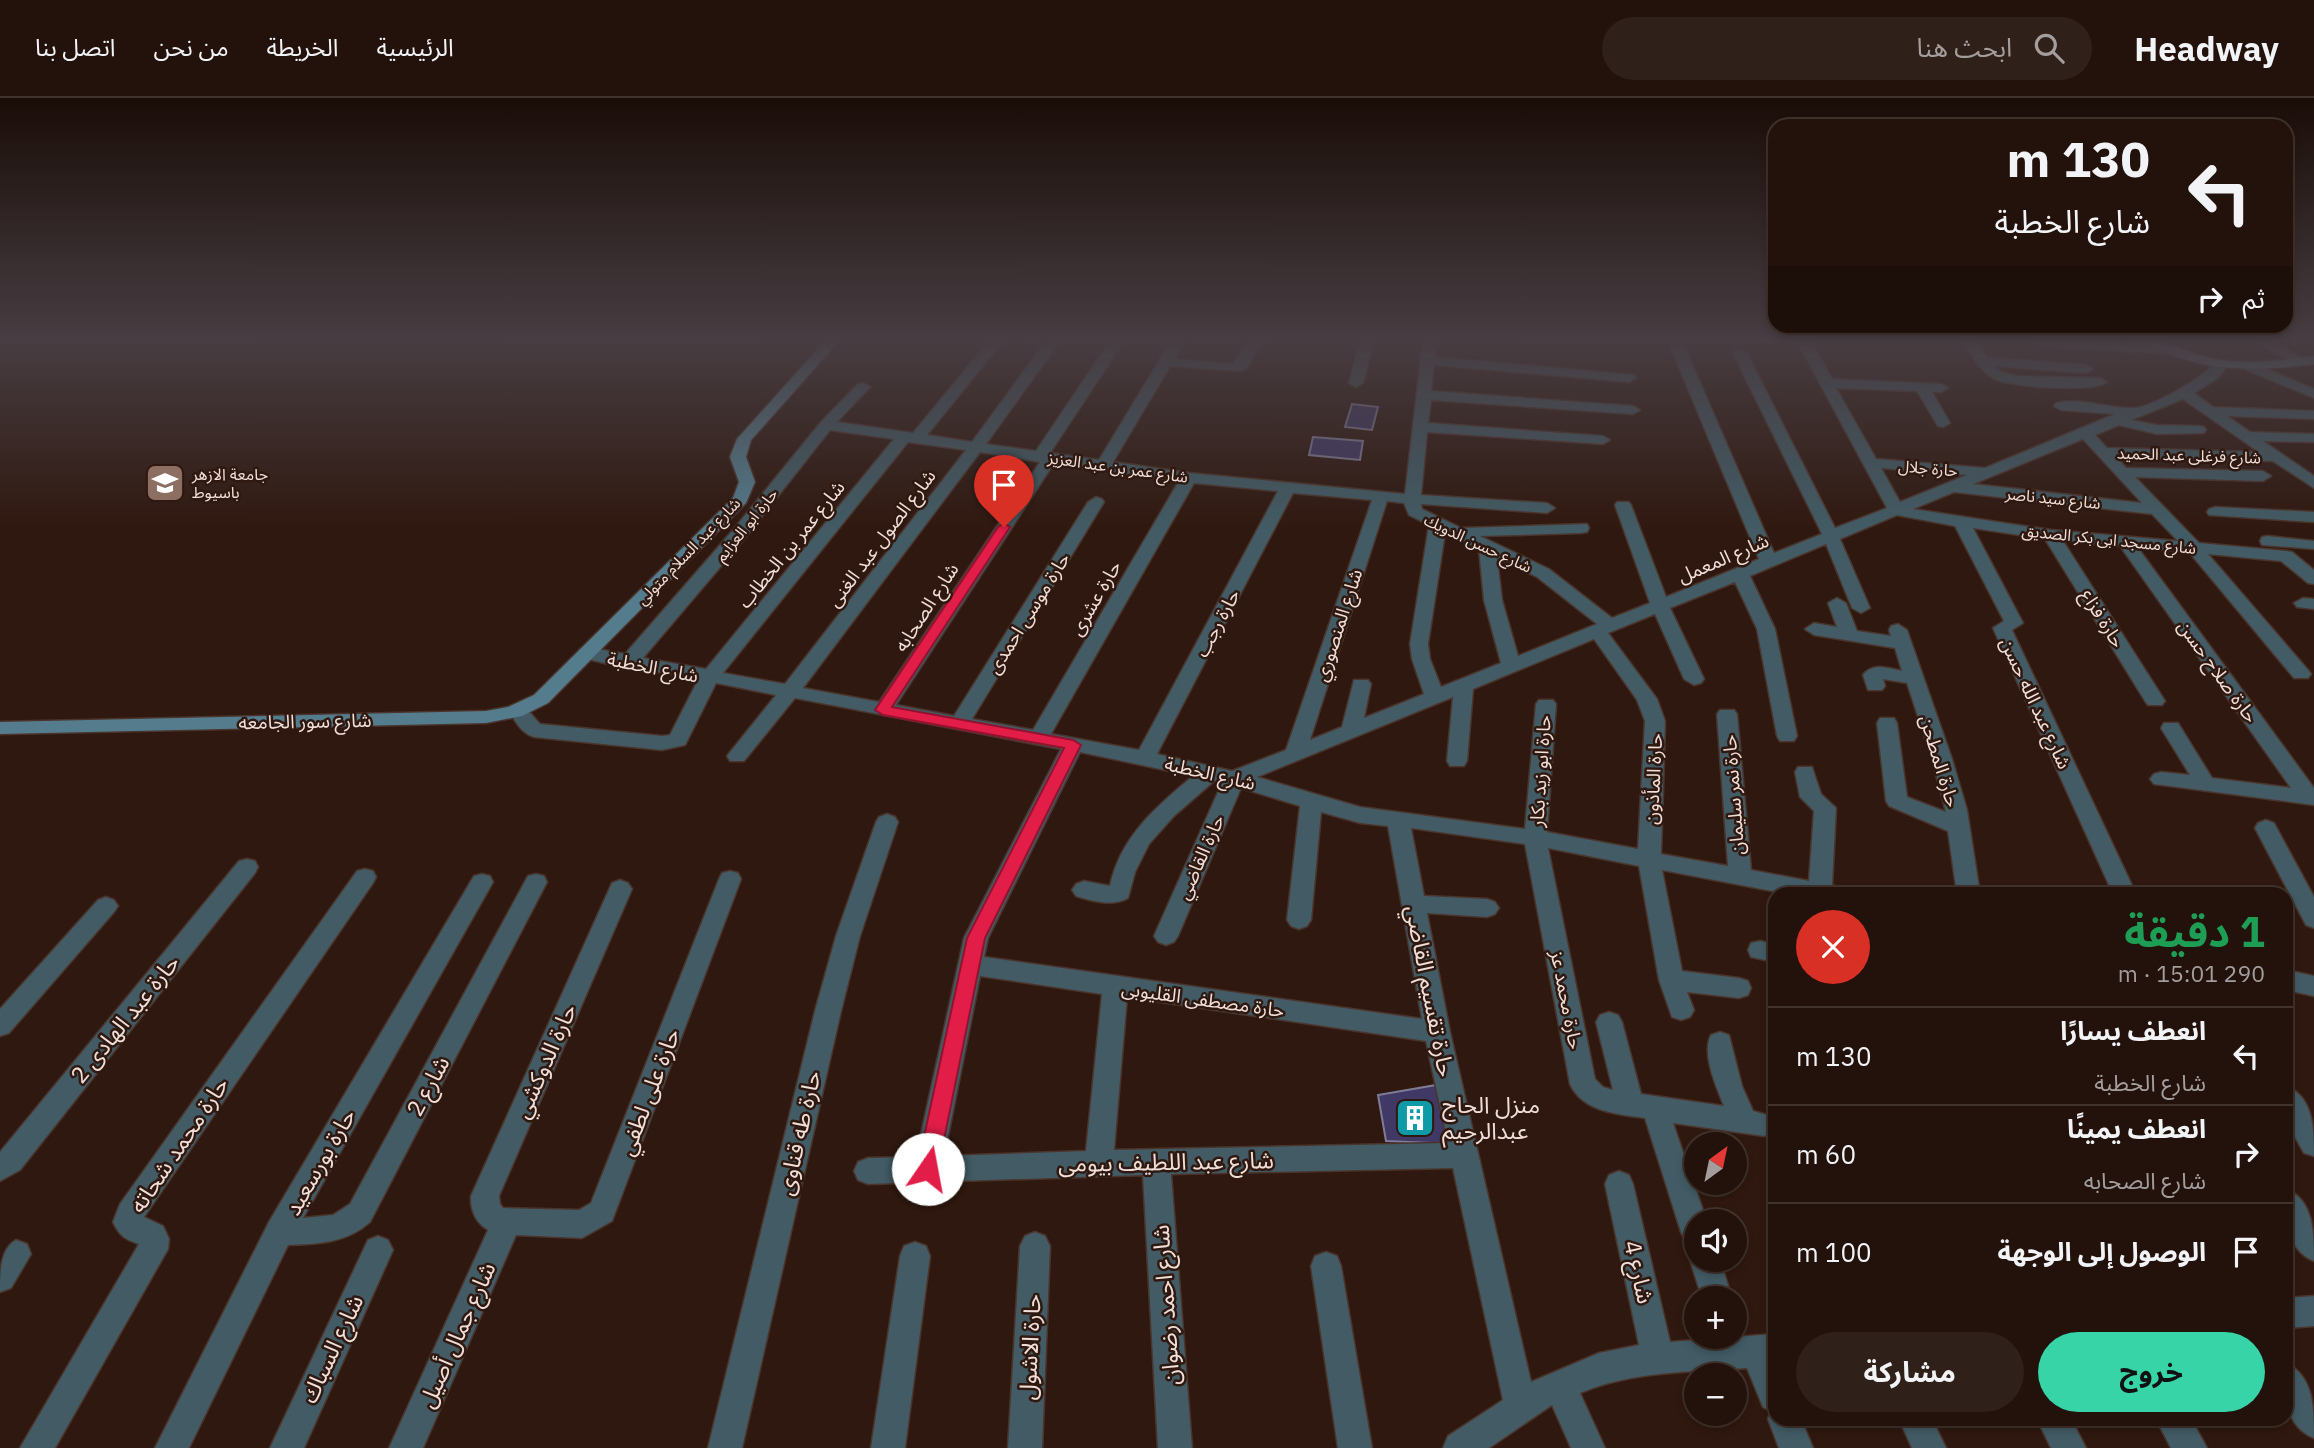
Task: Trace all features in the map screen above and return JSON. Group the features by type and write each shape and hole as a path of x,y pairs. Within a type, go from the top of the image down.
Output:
{"street":[{"name":"شارع عبد السلام متولي","path":"587,653 740,500 747,482 738,457 744,439 775,404"},
{"name":"حارة ابو العزايم","path":"628,663 846,404"},
{"name":"شارع عمر بن الخطاب","path":"519,710 534,730 671,743 681,737 709,678 940,404"},
{"name":"شارع الصول عبد الغنى","path":"737,756 790,693 1007,404"},
{"name":"شارع الصحابه","path":"883,710 1078,404"},
{"path":"1103,466 1141,404"},
{"name":"شارع حسن الدويك","path":"1424,404 1412,499 1415,512 1461,532 1559,584 1605,629"},
{"path":"1550,404 1633,410"},
{"path":"1702,404 1769,562"},
{"path":"1765,404 1831,536 1861,608"},
{"path":"1839,404 1896,510"},
{"path":"1932,404 1943,423"},
{"name":"شارع المعمل","path":"1235,778 1661,607 2154,404"},
{"path":"2198,404 2314,484"},
{"path":"2062,406 2126,415 2125,423 2141,427 2199,430"},
{"path":"2208,411 2314,415"},
{"name":"شارع عمر بن عبد العزيز","path":"826,425 1189,478 1412,499 1547,508"},
{"path":"1420,427 1603,440"},
{"path":"2084,432 2119,472 2194,548 2301,674"},
{"path":"2245,436 2314,438"},
{"name":"شارع فرغلى عبد الحميد","path":"2101,452 2283,461 2314,466"},
{"name":"حارة جلال","path":"1871,463 1986,473"},
{"path":"2119,472 2263,476"},
{"name":"حارة عشرى","path":"1038,739 1189,478"},
{"name":"حارة رجب","path":"1145,758 1288,487"},
{"name":"شارع سيد ناصر","path":"1951,487 2155,509"},
{"name":"شارع المنصوري","path":"1296,753 1381,496"},
{"name":"حارة موسى احمدى","path":"959,724 1096,502"},
{"path":"1623,505 1661,607 1694,680"},
{"name":"شارع مسجد ابى بكر الصديق","path":"1896,510 1961,522 2127,544 2280,556 2293,559 2311,576"},
{"path":"2215,512 2314,517"},
{"name":"شارع عبد الله حسن","path":"1961,522 2014,623 2002,628 2122,887"},
{"path":"1435,698 1421,659 1419,644 1438,523"},
{"path":"1461,532 1581,528"},
{"name":"حارة فزاع","path":"2052,535 2155,701"},
{"path":"2214,537 2308,545"},
{"path":"2266,541 2280,556"},
{"name":"حارة صلاح حسن","path":"2127,544 2311,798"},
{"path":"1487,545 1493,600 1512,667"},
{"path":"2254,567 2311,576"},
{"path":"1740,574 1766,629 1787,736"},
{"path":"1837,603 1849,635"},
{"name":"حارة المأذون","path":"1605,629 1647,699 1655,721 1649,860 1671,980 1681,1010"},
{"path":"1814,629 1849,635"},
{"name":"حارة المطحن","path":"1849,635 1901,637 1942,759 1958,826 1968,887"},
{"name":"شارع الخطبة","path":"587,653 628,663 1145,758 1235,778 1360,815 1535,838 1792,887"},
{"name":"شارع سور الجامعه","path":"0,728 486,717 519,710 541,699 587,653"},
{"path":"1875,687 1872,675 1876,672 1915,679"},
{"path":"1350,732 1361,684"},
{"path":"1457,761 1464,686"},
{"name":"حارة ابو زيد بكار","path":"1535,838 1546,704"},
{"name":"حارة نمر سليمان","path":"1727,714 1740,877"},
{"path":"1887,723 1898,801 1958,826"},
{"path":"2171,728 2206,785"},
{"path":"928,1169 976,938 1073,745"},
{"path":"1084,890 1118,894 1127,864 1144,834 1157,819 1211,772"},
{"path":"1805,772 1811,797 1825,808 1824,887"},
{"name":"حارة القاضي","path":"1166,936 1235,778"},
{"path":"2161,779 2311,798"},
{"path":"1299,920 1311,802"},
{"name":"حارة تقسيم القاضي","path":"1398,819 1437,1032 1521,1409"},
{"name":"حارة طه قناوى","path":"724,1448 828,1011 848,936 887,822"},
{"path":"2266,828 2314,919"},
{"name":"حارة محمد عز","path":"1535,838 1583,1084 1588,1090 1603,1100 1754,1122 1729,1086 1720,1043"},
{"name":"حارة عبد الهادى 2","path":"0,1168 10,1161 247,867"},
{"name":"حارة محمد شحاته","path":"37,1448 153,1249 153,1234 148,1230 133,1229 128,1223 130,1213 365,877"},
{"name":"حارة على لطفي","path":"507,1222 582,1224 597,1218 607,1206 730,879"},
{"name":"حارة بورسعيد","path":"172,1448 279,1232 482,882"},
{"name":"شارع 2","path":"279,1232 335,1228 350,1223 360,1213 536,882"},
{"name":"حارة الدوكشي","path":"507,1222 490,1216 485,1208 485,1196 620,889"},
{"path":"1413,904 1487,908"},
{"path":"0,1026 106,906"},
{"name":"حارة مصطفى القليوبى","path":"970,965 1437,1032"},
{"path":"1671,980 1739,988"},
{"path":"2293,982 2314,986"},
{"path":"1099,1163 1115,986"},
{"path":"1609,1022 1686,1209"},
{"path":"2293,1110 2314,1144"},
{"name":"شارع عبد اللطيف بيومى","path":"868,1171 1464,1155"},
{"name":"شارع احمد رضوان","path":"1156,1162 1175,1448"},
{"name":"شارع 4","path":"1619,1184 1658,1359"},
{"path":"2293,1213 2314,1247"},
{"name":"شارع جمال أصيل","path":"406,1448 507,1222"},
{"name":"حارة الاشول","path":"1025,1448 1035,1246"},
{"name":"شارع السباك","path":"287,1448 378,1250"},
{"path":"888,1448 915,1256"},
{"path":"1326,1266 1355,1448"},
{"path":"2293,1312 2314,1311"},
{"path":"1460,1448 1559,1384 1599,1369 1632,1361 1749,1348 1768,1384"},
{"path":"1559,1384 1588,1448"},
{"path":"2293,1390 2314,1422"},
{"path":"1787,1426 1796,1448"},
{"path":"1918,1426 1929,1448"},
{"path":"2057,1426 2069,1448"},
{"path":"2176,1426 2190,1448"}],"building":[{"path":"1352,404 1378,407 1372,430 1345,427"},
{"path":"1313,437 1363,441 1360,460 1309,455"},
{"name":"منزل الحاج عبدالرحيم","path":"1442,1084 1454,1144 1386,1141 1378,1095"}],"place":[{"name":"جامعة الازهر باسيوط","path":"165,483"},
{"name":"منزل الحاج عبدالرحيم","path":"1415,1118"}],"route":[{"path":"928,1169 976,938 1073,745 883,710 1004,527"}]}
